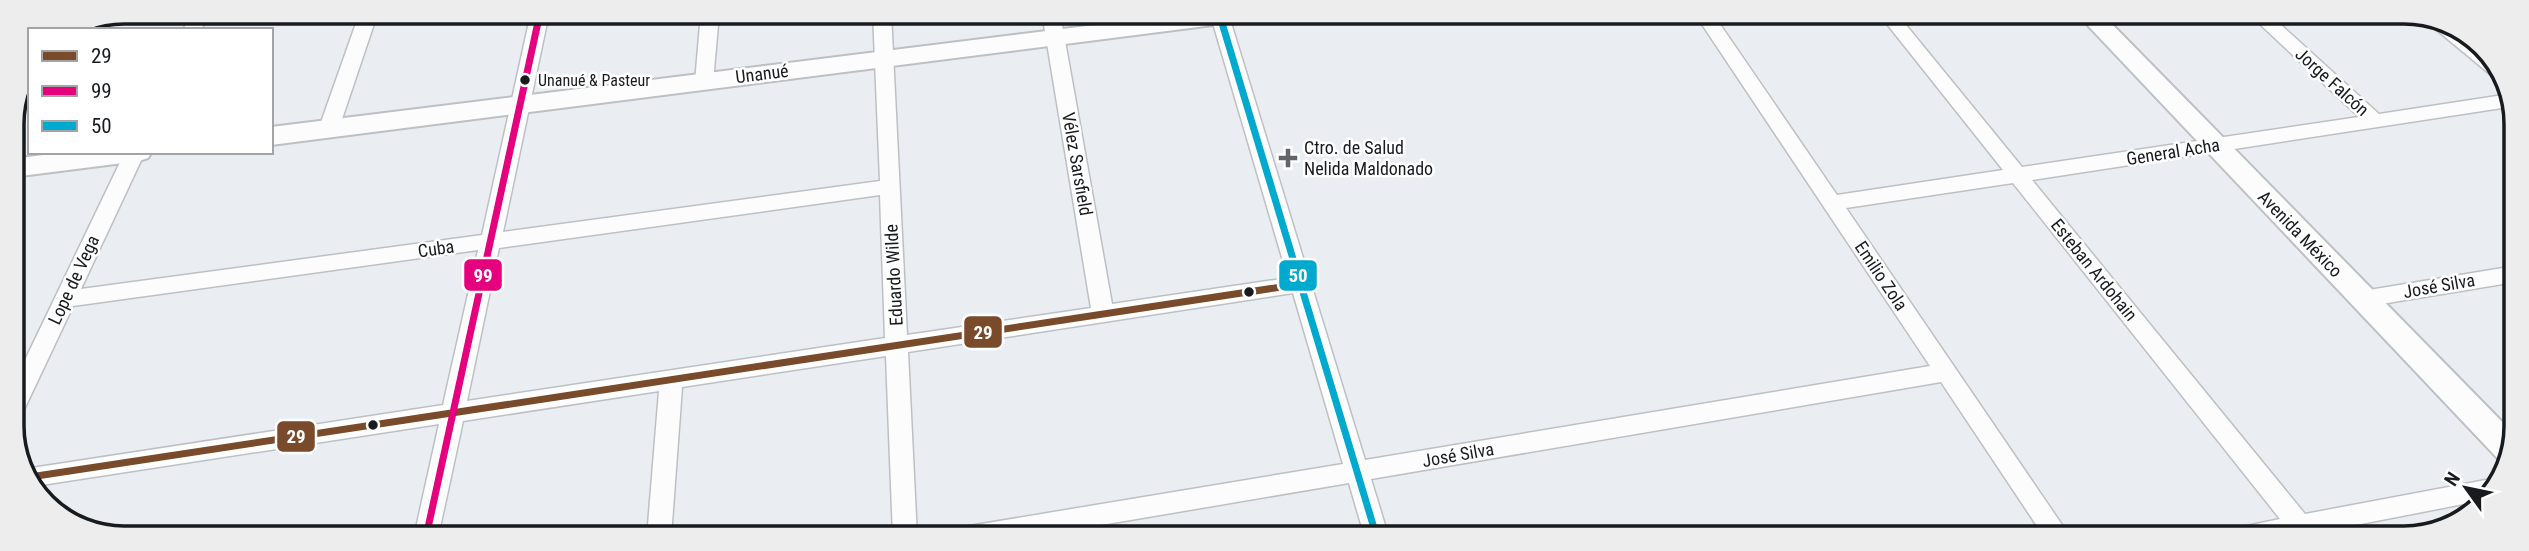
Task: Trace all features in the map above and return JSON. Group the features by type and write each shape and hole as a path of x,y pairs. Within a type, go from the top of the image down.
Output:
{"street":[{"path":"329,128 365,24"},
{"path":"428,526 538,24"},
{"path":"704,82 709,24"},
{"name":"Eduardo Wilde","path":"882,24 905,526"},
{"name":"Vélez Sarsfield","path":"1053,24 1104,314"},
{"name":"Unanué","path":"273,136 1155,24"},
{"path":"1223,24 1373,526"},
{"name":"Emilio Zola","path":"1711,24 2051,526"},
{"name":"Esteban Ardohain","path":"1896,24 2300,526"},
{"name":"Avenida México","path":"2099,24 2503,444"},
{"name":"Jorge Falcón","path":"2269,24 2375,121"},
{"name":"General Acha","path":"1832,203 2502,102"},
{"path":"25,166 121,154"},
{"name":"Lope de Vega","path":"24,386 135,154"},
{"name":"Cuba","path":"65,299 890,187"},
{"name":"José Silva","path":"2363,299 2504,276"},
{"path":"38,476 1301,285"},
{"name":"José Silva","path":"1035,526 1947,372"},
{"path":"660,526 671,380"},
{"path":"2300,526 2480,491"}],"transit line":[{"name":"99","path":"428,526 538,24"},
{"name":"50","path":"1222,24 1373,526"},
{"name":"29","path":"38,476 1301,284"}],"place":[{"name":"Unanué & Pasteur","path":"525,80"},
{"name":"Ctro. de Salud Nelida Maldonado","path":"1288,158"}]}
